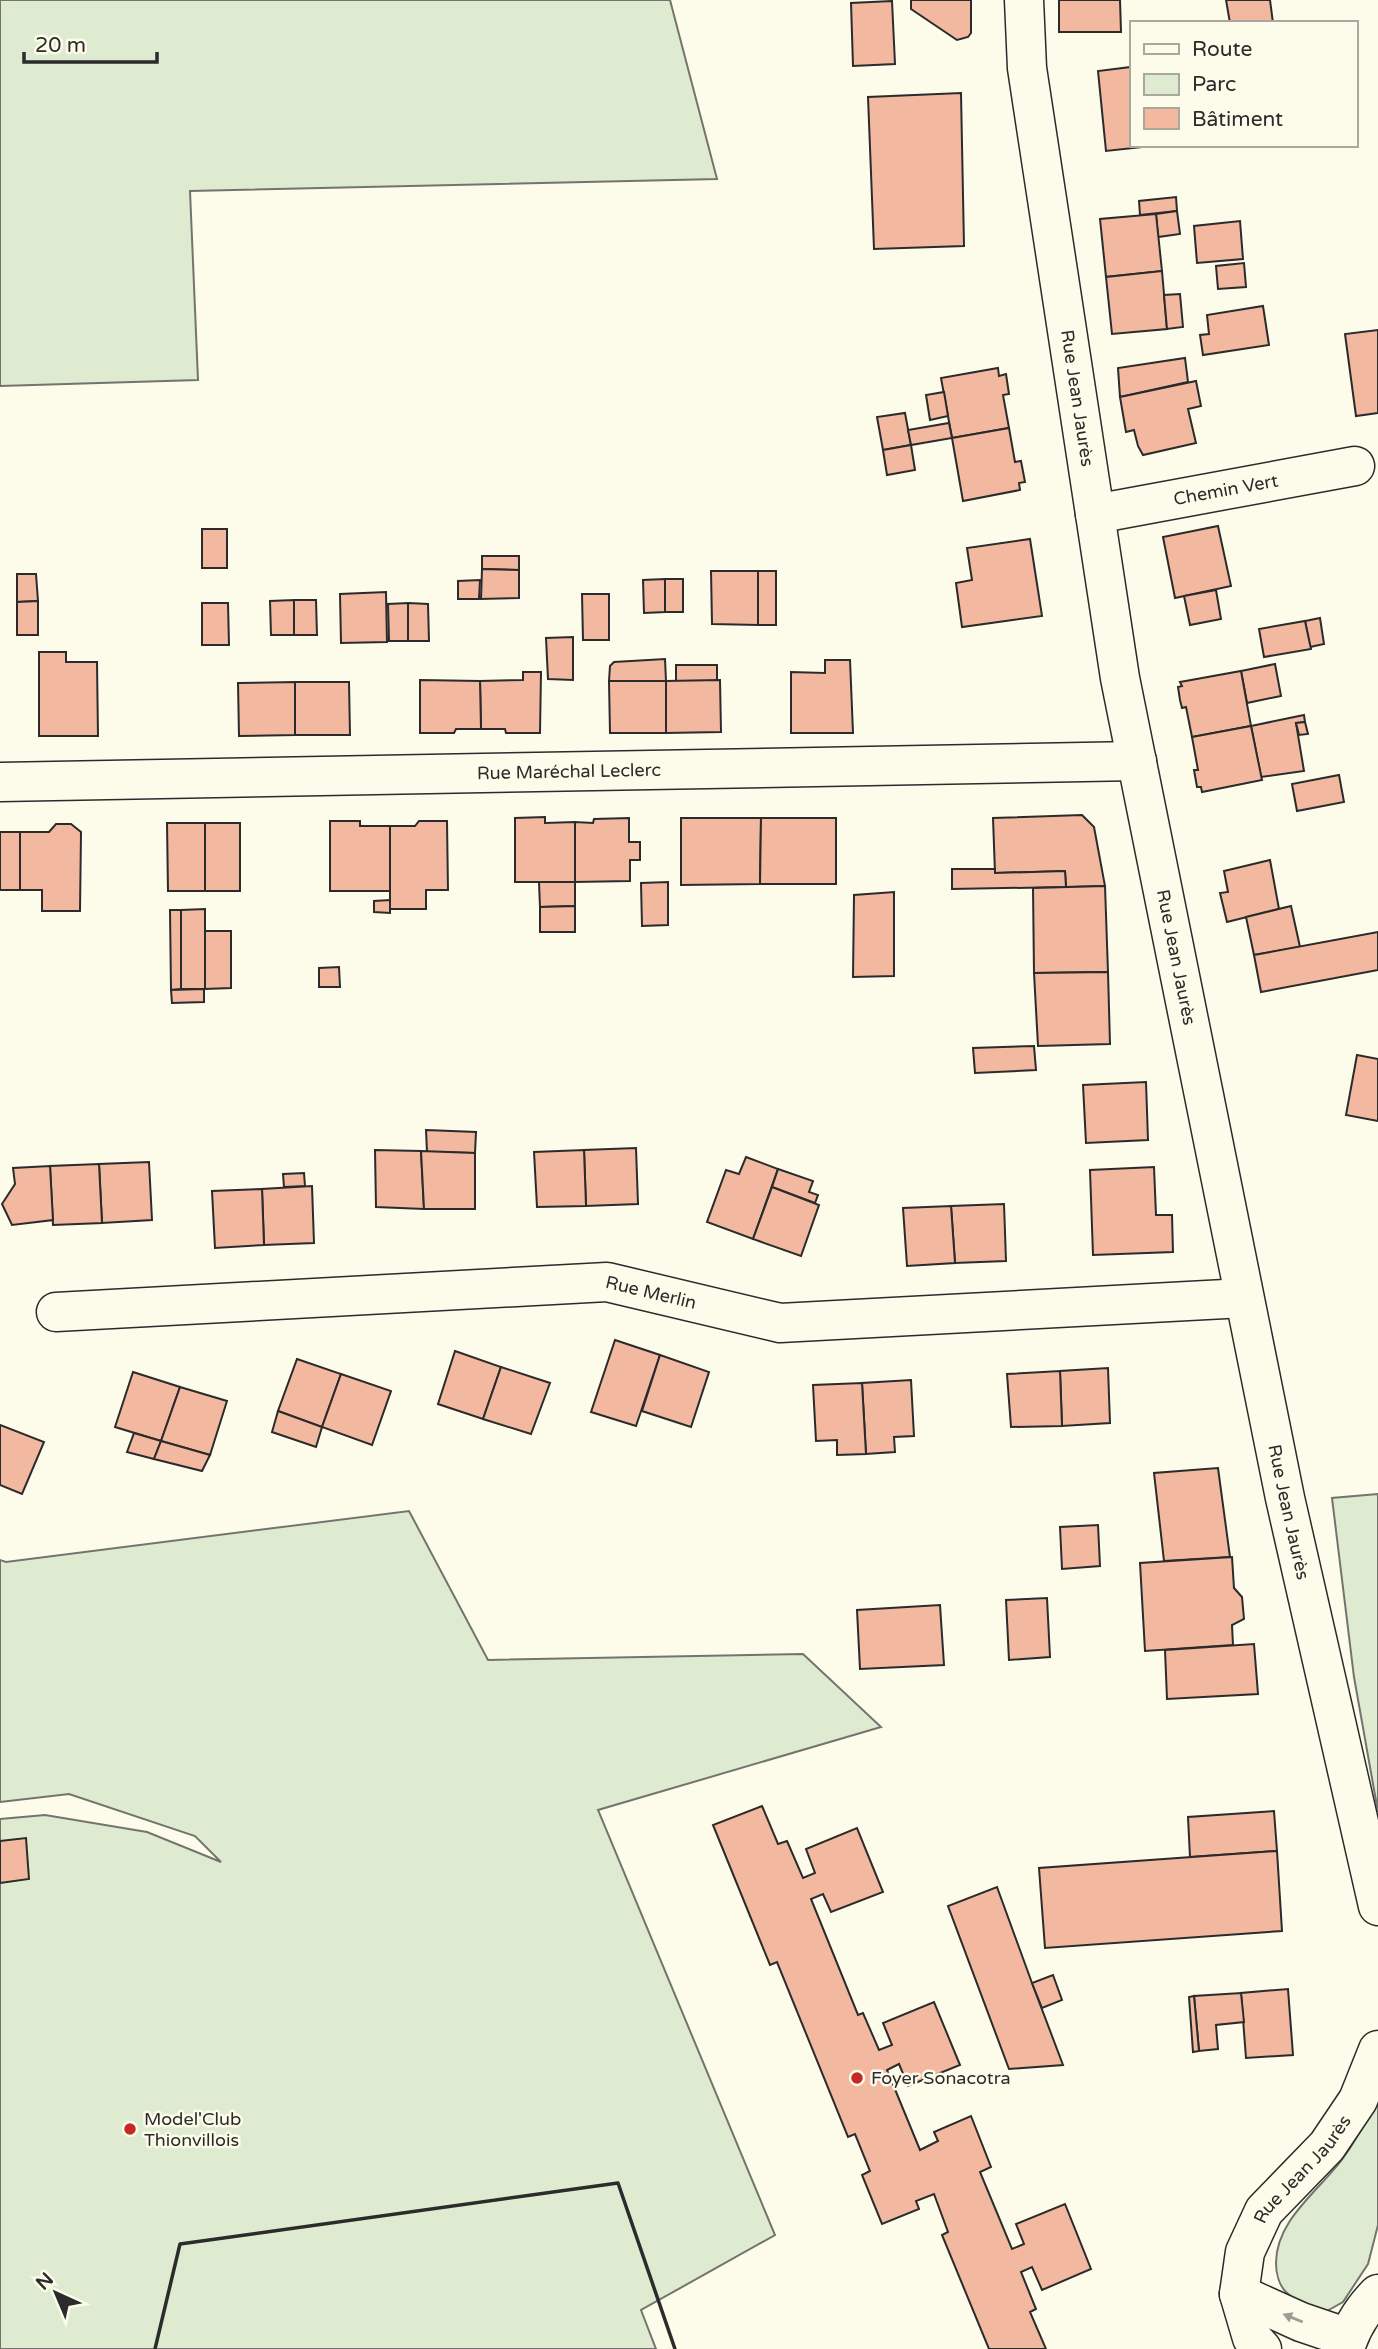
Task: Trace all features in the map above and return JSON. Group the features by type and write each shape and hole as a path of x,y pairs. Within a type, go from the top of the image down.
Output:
{"street":[{"name":"Rue Jean Jaurès","path":"1024,0 1027,68 1120,678 1285,1498 1378,1906"},
{"name":"Chemin Vert","path":"1095,514 1355,466"},
{"name":"Rue Maréchal Leclerc","path":"0,782 1137,761"},
{"name":"Rue Merlin","path":"56,1312 607,1282 780,1323 1244,1298"},
{"name":"Rue Jean Jaurès","path":"1262,2349 1252,2338 1239,2294 1245,2252 1264,2211 1327,2146 1358,2099 1378,2050"},
{"path":"1239,2294 1347,2344 1364,2308 1378,2294"}],"green space":[{"path":"0,0 670,0 717,179 190,191 198,380 0,386"},
{"path":"1378,1494 1378,1812 1354,1677 1332,1498"},
{"path":"409,1511 488,1660 803,1654 881,1727 598,1810 775,2235 641,2310 656,2349 0,2349 0,1819 45,1815 147,1832 221,1862 195,1836 69,1794 0,1802 0,1560 6,1562"},
{"path":"1378,2095 1378,2225 1368,2264 1343,2302 1325,2312 1290,2296 1284,2289 1277,2271 1278,2248 1290,2220 1352,2145"}],"building":[{"path":"911,0 971,0 971,33 968,37 957,40 911,9"},
{"path":"1059,0 1120,0 1121,32 1059,32"},
{"path":"1226,0 1270,0 1273,21 1230,21"},
{"path":"892,1 895,64 853,66 851,3"},
{"path":"1130,67 1130,147 1143,147 1106,151 1098,71"},
{"path":"961,93 964,246 874,249 868,97"},
{"path":"1176,197 1177,211 1140,215 1139,201"},
{"path":"1177,211 1180,234 1158,237 1156,214"},
{"path":"1156,214 1162,271 1106,277 1100,219"},
{"path":"1240,221 1243,259 1197,263 1194,226"},
{"path":"1244,263 1246,287 1218,289 1216,266"},
{"path":"1162,271 1167,329 1112,334 1106,277"},
{"path":"1180,294 1183,327 1167,329 1164,295"},
{"path":"1263,306 1269,345 1203,355 1200,335 1209,334 1207,315"},
{"path":"1378,330 1378,413 1356,416 1345,334"},
{"path":"1185,358 1188,382 1120,397 1118,368"},
{"path":"998,368 999,376 1006,374 1009,394 1003,395 1009,428 952,438 941,378"},
{"path":"1196,381 1201,406 1188,409 1196,443 1143,455 1134,430 1126,432 1120,397"},
{"path":"944,392 948,416 930,420 926,395"},
{"path":"905,413 911,445 883,450 877,417"},
{"path":"949,423 952,438 911,445 908,430"},
{"path":"1009,428 1015,462 1021,461 1025,482 1019,483 1020,490 963,501 952,438"},
{"path":"911,445 915,470 887,475 883,450"},
{"path":"1218,526 1231,586 1175,598 1163,537"},
{"path":"202,529 227,529 227,568 202,568"},
{"path":"1030,539 1042,616 962,627 956,583 972,580 967,548"},
{"path":"482,556 519,556 519,570 482,569"},
{"path":"482,569 519,570 519,598 481,599"},
{"path":"711,571 758,571 758,625 712,624"},
{"path":"758,571 776,571 776,625 758,625"},
{"path":"17,574 36,574 38,601 17,602"},
{"path":"665,579 683,579 683,612 665,612"},
{"path":"665,579 665,612 644,613 643,580"},
{"path":"480,580 479,599 458,599 458,581"},
{"path":"1216,590 1221,619 1190,625 1184,596"},
{"path":"386,592 387,642 341,643 340,594"},
{"path":"582,594 609,594 609,640 583,640"},
{"path":"294,600 294,635 271,635 270,601"},
{"path":"294,600 316,600 317,635 294,635"},
{"path":"38,601 38,635 17,635 17,602"},
{"path":"202,603 228,603 229,645 202,645"},
{"path":"408,603 408,641 389,641 388,604"},
{"path":"408,603 428,604 429,641 408,641"},
{"path":"1320,618 1324,644 1310,647 1305,621"},
{"path":"1305,621 1311,649 1264,657 1259,629"},
{"path":"573,637 573,680 548,679 546,638"},
{"path":"39,652 66,652 66,662 97,662 98,736 39,736"},
{"path":"665,659 666,681 609,681 610,666 614,662"},
{"path":"825,660 850,660 853,733 791,733 791,672 825,673"},
{"path":"1275,664 1281,696 1247,703 1241,671"},
{"path":"676,665 717,665 717,681 676,681"},
{"path":"1241,671 1251,726 1192,737 1186,707 1182,708 1180,700 1180,682"},
{"path":"523,672 541,672 540,733 506,733 505,729 481,729 480,681 523,680"},
{"path":"420,680 480,681 481,729 456,729 454,733 420,733"},
{"path":"720,680 721,732 666,733 666,681"},
{"path":"609,681 666,681 666,733 610,733"},
{"path":"295,682 349,682 350,735 295,735"},
{"path":"295,682 295,735 239,736 238,683"},
{"path":"1304,715 1305,722 1296,723 1304,771 1261,777 1251,726"},
{"path":"1305,722 1308,734 1299,735 1296,723"},
{"path":"1251,726 1262,780 1202,792 1201,787 1197,787 1194,770 1198,770 1192,737"},
{"path":"1339,775 1344,802 1297,811 1292,784"},
{"path":"1082,815 1094,827 1105,886 1066,887 1065,871 995,873 993,818"},
{"path":"545,817 545,823 575,822 575,882 515,882 515,818"},
{"path":"629,818 629,842 640,842 640,860 630,860 630,881 575,882 575,822 593,823 594,819"},
{"path":"681,818 761,818 760,884 681,885"},
{"path":"761,818 836,818 836,884 760,884"},
{"path":"330,821 360,821 360,826 390,826 390,891 330,891"},
{"path":"419,821 447,821 448,890 426,890 426,909 390,909 390,826 415,826"},
{"path":"167,823 205,823 205,891 168,891"},
{"path":"205,823 240,823 240,891 205,891"},
{"path":"56,824 71,824 81,832 80,911 42,911 42,890 20,890 20,832 49,832"},
{"path":"0,832 20,832 20,890 0,890"},
{"path":"1270,860 1279,909 1227,922 1220,893 1228,892 1224,871"},
{"path":"952,869 995,869 995,873 1065,871 1066,887 952,889"},
{"path":"539,882 575,882 575,906 540,907"},
{"path":"668,882 668,925 642,926 641,883"},
{"path":"1105,886 1108,972 1034,973 1033,888"},
{"path":"894,892 894,976 853,977 854,895"},
{"path":"390,900 390,913 374,912 374,901"},
{"path":"575,906 575,932 540,932 540,907"},
{"path":"1291,906 1300,947 1254,955 1246,917"},
{"path":"205,909 205,989 181,989 181,910"},
{"path":"170,910 181,910 181,989 171,990"},
{"path":"205,931 231,931 231,988 205,989"},
{"path":"1378,932 1378,970 1261,992 1254,955"},
{"path":"339,967 340,987 319,987 319,968"},
{"path":"1108,972 1110,1044 1038,1046 1034,973"},
{"path":"204,989 204,1002 172,1003 171,990"},
{"path":"1034,1046 1036,1070 975,1073 973,1048"},
{"path":"1357,1055 1378,1059 1378,1121 1346,1115"},
{"path":"1146,1082 1148,1140 1086,1143 1083,1085"},
{"path":"426,1130 476,1132 475,1153 427,1152"},
{"path":"636,1148 638,1204 586,1206 584,1150"},
{"path":"375,1150 421,1151 424,1209 376,1207"},
{"path":"584,1150 586,1206 537,1207 534,1152"},
{"path":"421,1151 475,1153 475,1209 424,1209"},
{"path":"746,1157 778,1169 753,1239 707,1222 726,1170 739,1174"},
{"path":"149,1162 152,1220 102,1223 99,1164"},
{"path":"99,1164 102,1223 53,1225 50,1166"},
{"path":"50,1166 53,1220 12,1225 2,1204 15,1184 13,1168"},
{"path":"1154,1167 1156,1215 1172,1215 1173,1252 1093,1255 1090,1170"},
{"path":"778,1169 813,1181 809,1192 818,1195 815,1203 772,1187"},
{"path":"304,1173 305,1186 284,1187 283,1174"},
{"path":"312,1186 314,1243 264,1245 262,1189"},
{"path":"772,1187 819,1205 801,1256 753,1239"},
{"path":"262,1189 264,1245 215,1248 212,1191"},
{"path":"1004,1204 1006,1261 955,1263 951,1206"},
{"path":"951,1206 955,1263 907,1266 903,1208"},
{"path":"615,1340 660,1355 636,1426 591,1412"},
{"path":"455,1351 501,1367 483,1419 438,1404"},
{"path":"660,1355 709,1372 691,1427 642,1411"},
{"path":"297,1359 341,1374 322,1427 278,1411"},
{"path":"501,1367 550,1383 531,1434 483,1419"},
{"path":"1108,1368 1110,1423 1062,1426 1060,1371"},
{"path":"1060,1371 1062,1426 1011,1427 1007,1374"},
{"path":"133,1372 180,1387 161,1441 115,1427"},
{"path":"341,1374 391,1391 372,1445 322,1427"},
{"path":"911,1380 914,1436 894,1437 895,1452 866,1454 862,1383"},
{"path":"862,1383 866,1454 837,1455 837,1440 816,1441 813,1385"},
{"path":"180,1387 227,1401 210,1455 161,1441"},
{"path":"278,1411 322,1427 316,1447 272,1432"},
{"path":"0,1425 44,1442 22,1494 0,1485"},
{"path":"134,1433 161,1441 154,1459 127,1452"},
{"path":"161,1441 210,1455 202,1471 154,1459"},
{"path":"1218,1468 1230,1557 1164,1561 1154,1473"},
{"path":"1098,1525 1100,1566 1062,1569 1060,1527"},
{"path":"1232,1557 1234,1588 1242,1597 1244,1619 1232,1625 1233,1645 1145,1651 1140,1563"},
{"path":"1047,1598 1050,1657 1009,1660 1006,1600"},
{"path":"940,1605 944,1665 860,1669 857,1610"},
{"path":"1254,1644 1258,1694 1167,1699 1165,1650"},
{"name":"Foyer Sonacotra","path":"762,1806 778,1844 787,1841 803,1878 815,1873 806,1849 857,1828 883,1892 831,1912 823,1894 811,1899 858,2015 863,2013 879,2050 892,2045 883,2023 934,2002 960,2065 908,2086 899,2064 887,2070 920,2150 938,2141 934,2132 971,2116 991,2167 980,2172 1012,2249 1024,2244 1016,2224 1065,2204 1091,2269 1042,2290 1032,2267 1021,2272 1036,2309 1030,2312 1046,2349 989,2349 942,2235 948,2232 934,2194 916,2201 919,2209 882,2224 862,2175 870,2171 855,2134 848,2137 777,1962 770,1965 713,1825"},
{"path":"1274,1811 1277,1851 1190,1857 1188,1817"},
{"path":"26,1838 29,1879 0,1883 0,1841"},
{"path":"1277,1851 1282,1931 1045,1948 1039,1868"},
{"path":"997,1887 1063,2065 1009,2069 948,1906"},
{"path":"1053,1975 1062,2000 1042,2008 1032,1983"},
{"path":"1288,1989 1293,2055 1246,2058 1241,1993"},
{"path":"1241,1993 1244,2022 1216,2025 1218,2049 1199,2051 1194,1996"},
{"path":"1194,1996 1199,2051 1193,2052 1189,1997"}],"wall":[{"path":"155,2349 180,2244 618,2183 675,2349"}],"place":[{"name":"Foyer Sonacotra","path":"857,2078"},
{"name":"Model'Club Thionvillois","path":"130,2129"}]}
